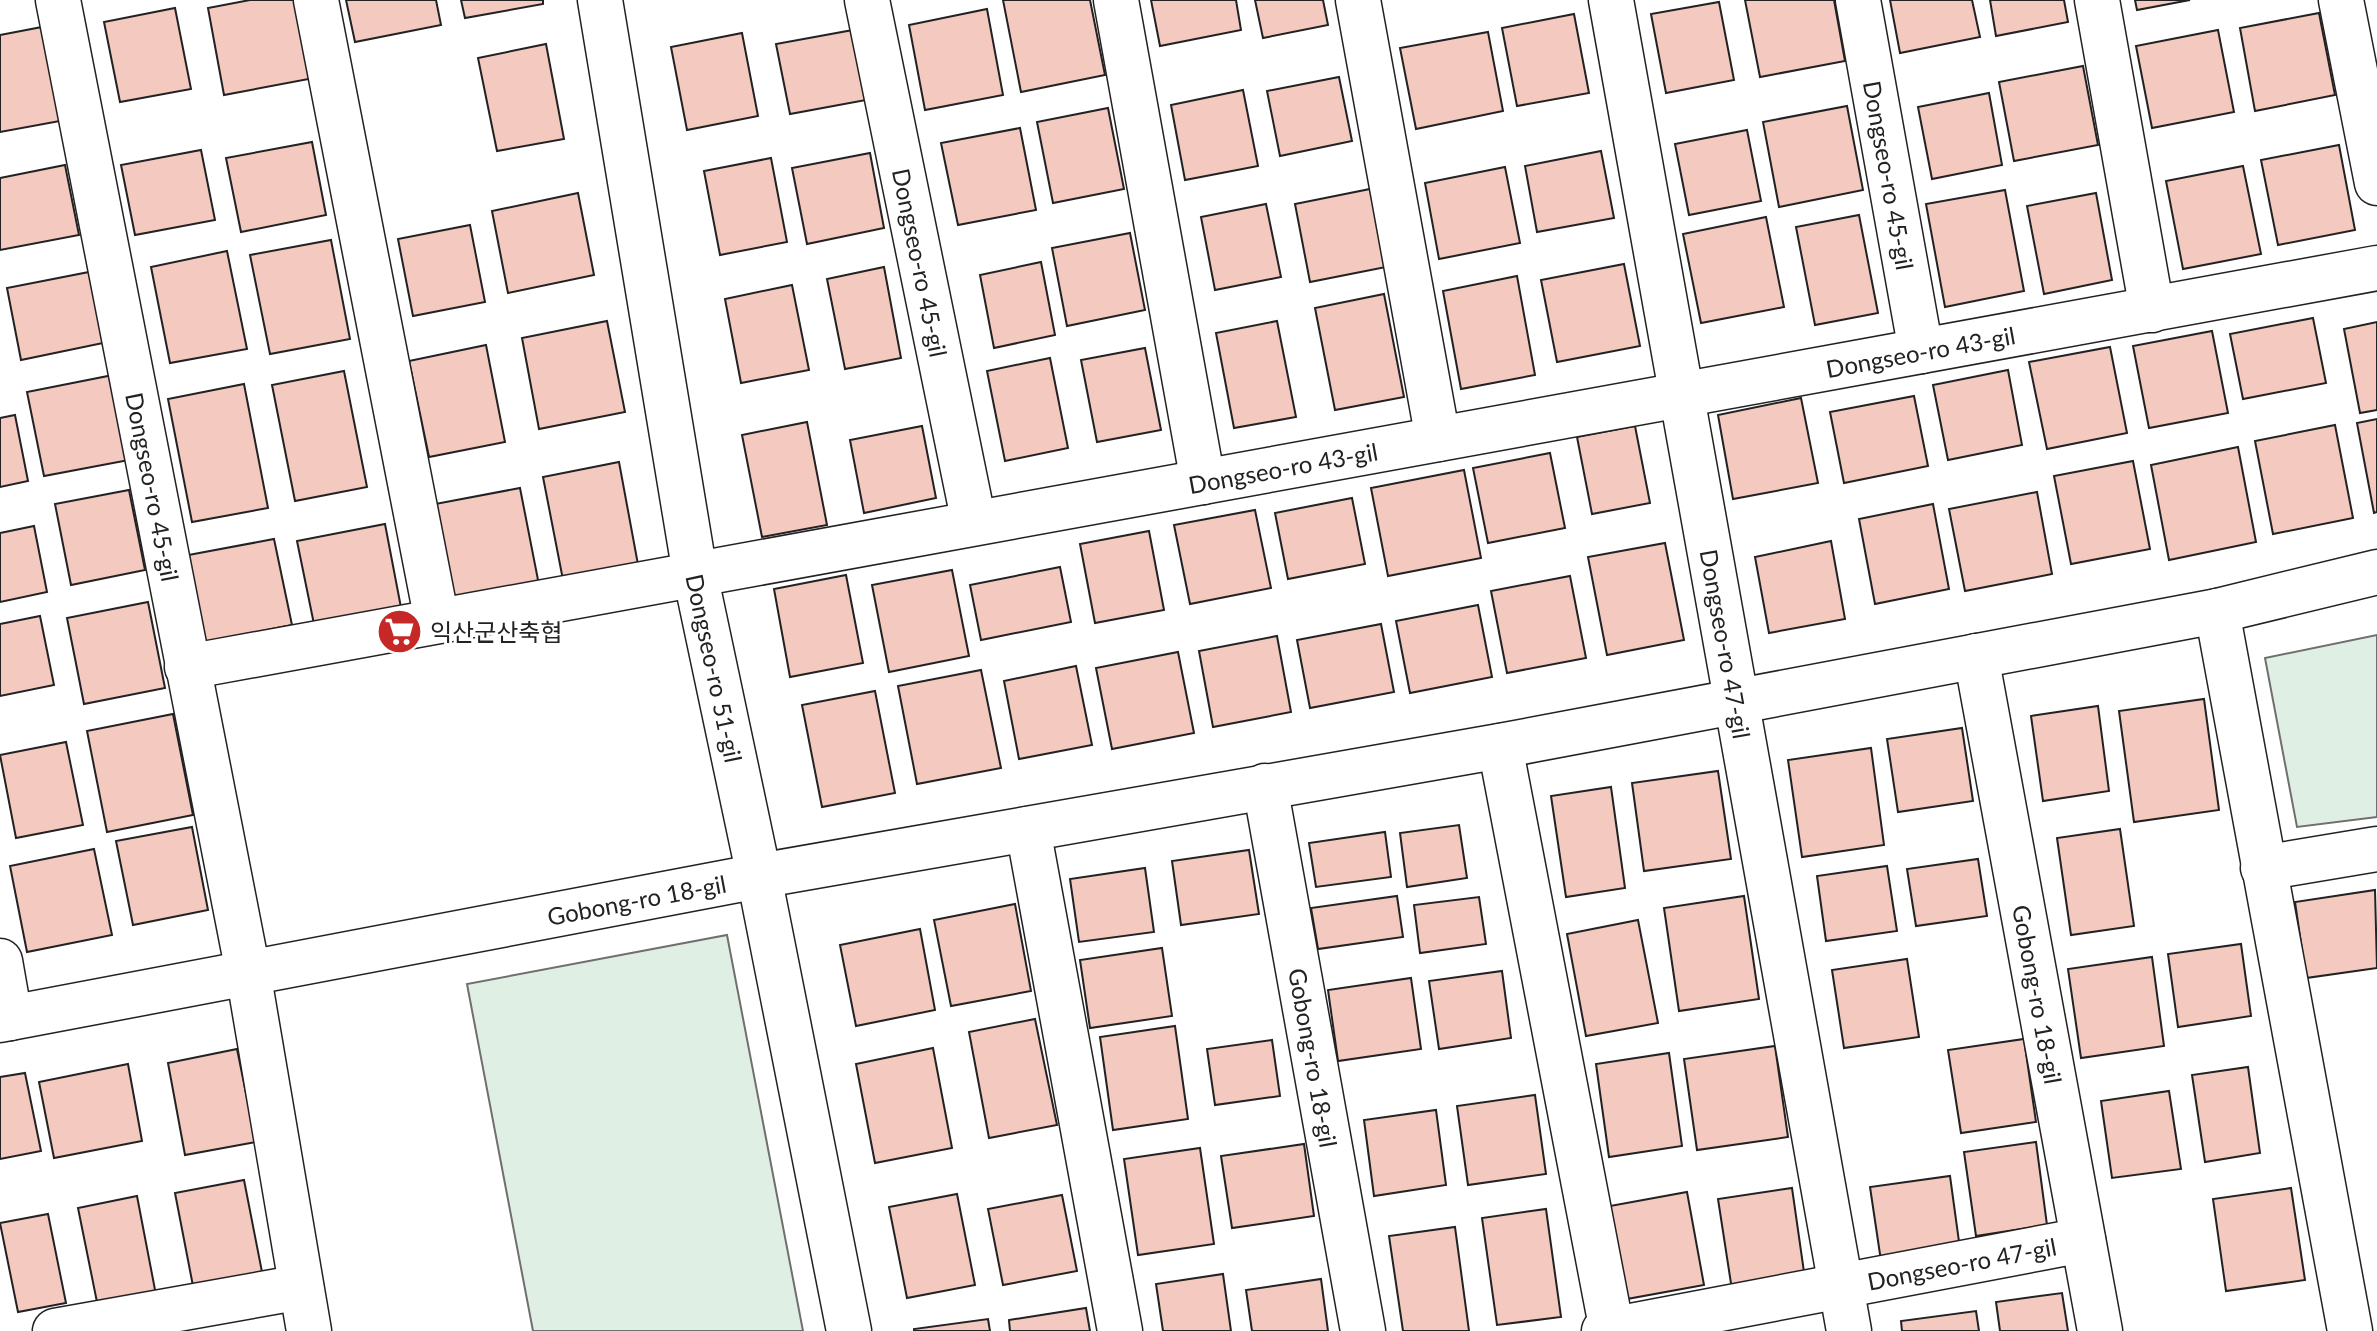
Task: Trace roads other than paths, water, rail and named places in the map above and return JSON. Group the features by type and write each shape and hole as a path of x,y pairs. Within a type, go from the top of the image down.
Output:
{"street":[{"name":"Dongseo-ro 45-gil","path":"58,0 248,972"},
{"path":"316,0 437,621"},
{"name":"Dongseo-ro 51-gil","path":"600,0 695,574 759,876 849,1331"},
{"name":"Dongseo-ro 45-gil","path":"867,0 974,523"},
{"path":"1116,0 1203,482"},
{"path":"1358,0 1438,439"},
{"name":"Dongseo-ro 47-gil","path":"1611,0 1849,1331"},
{"name":"Dongseo-ro 45-gil","path":"1858,0 1921,351"},
{"path":"2097,0 2152,310"},
{"path":"2341,0 2377,183"},
{"name":"Dongseo-ro 43-gil","path":"187,667 2377,268"},
{"name":"Gobong-ro 18-gil","path":"5,1019 759,876 1500,746 2217,611 2377,572"},
{"path":"2217,611 2350,1331"},
{"name":"Gobong-ro 18-gil","path":"1976,656 2100,1331"},
{"path":"1500,746 1609,1331"},
{"name":"Gobong-ro 18-gil","path":"1265,786 1363,1331"},
{"path":"1028,829 1120,1331"},
{"path":"2263,868 2377,849"},
{"path":"0,961 5,1019"},
{"path":"248,972 309,1331"},
{"name":"Dongseo-ro 47-gil","path":"1609,1331 2083,1240"},
{"path":"55,1331 301,1287"}],"place":[{"name":"익산군산축협","path":"399,631"}]}
